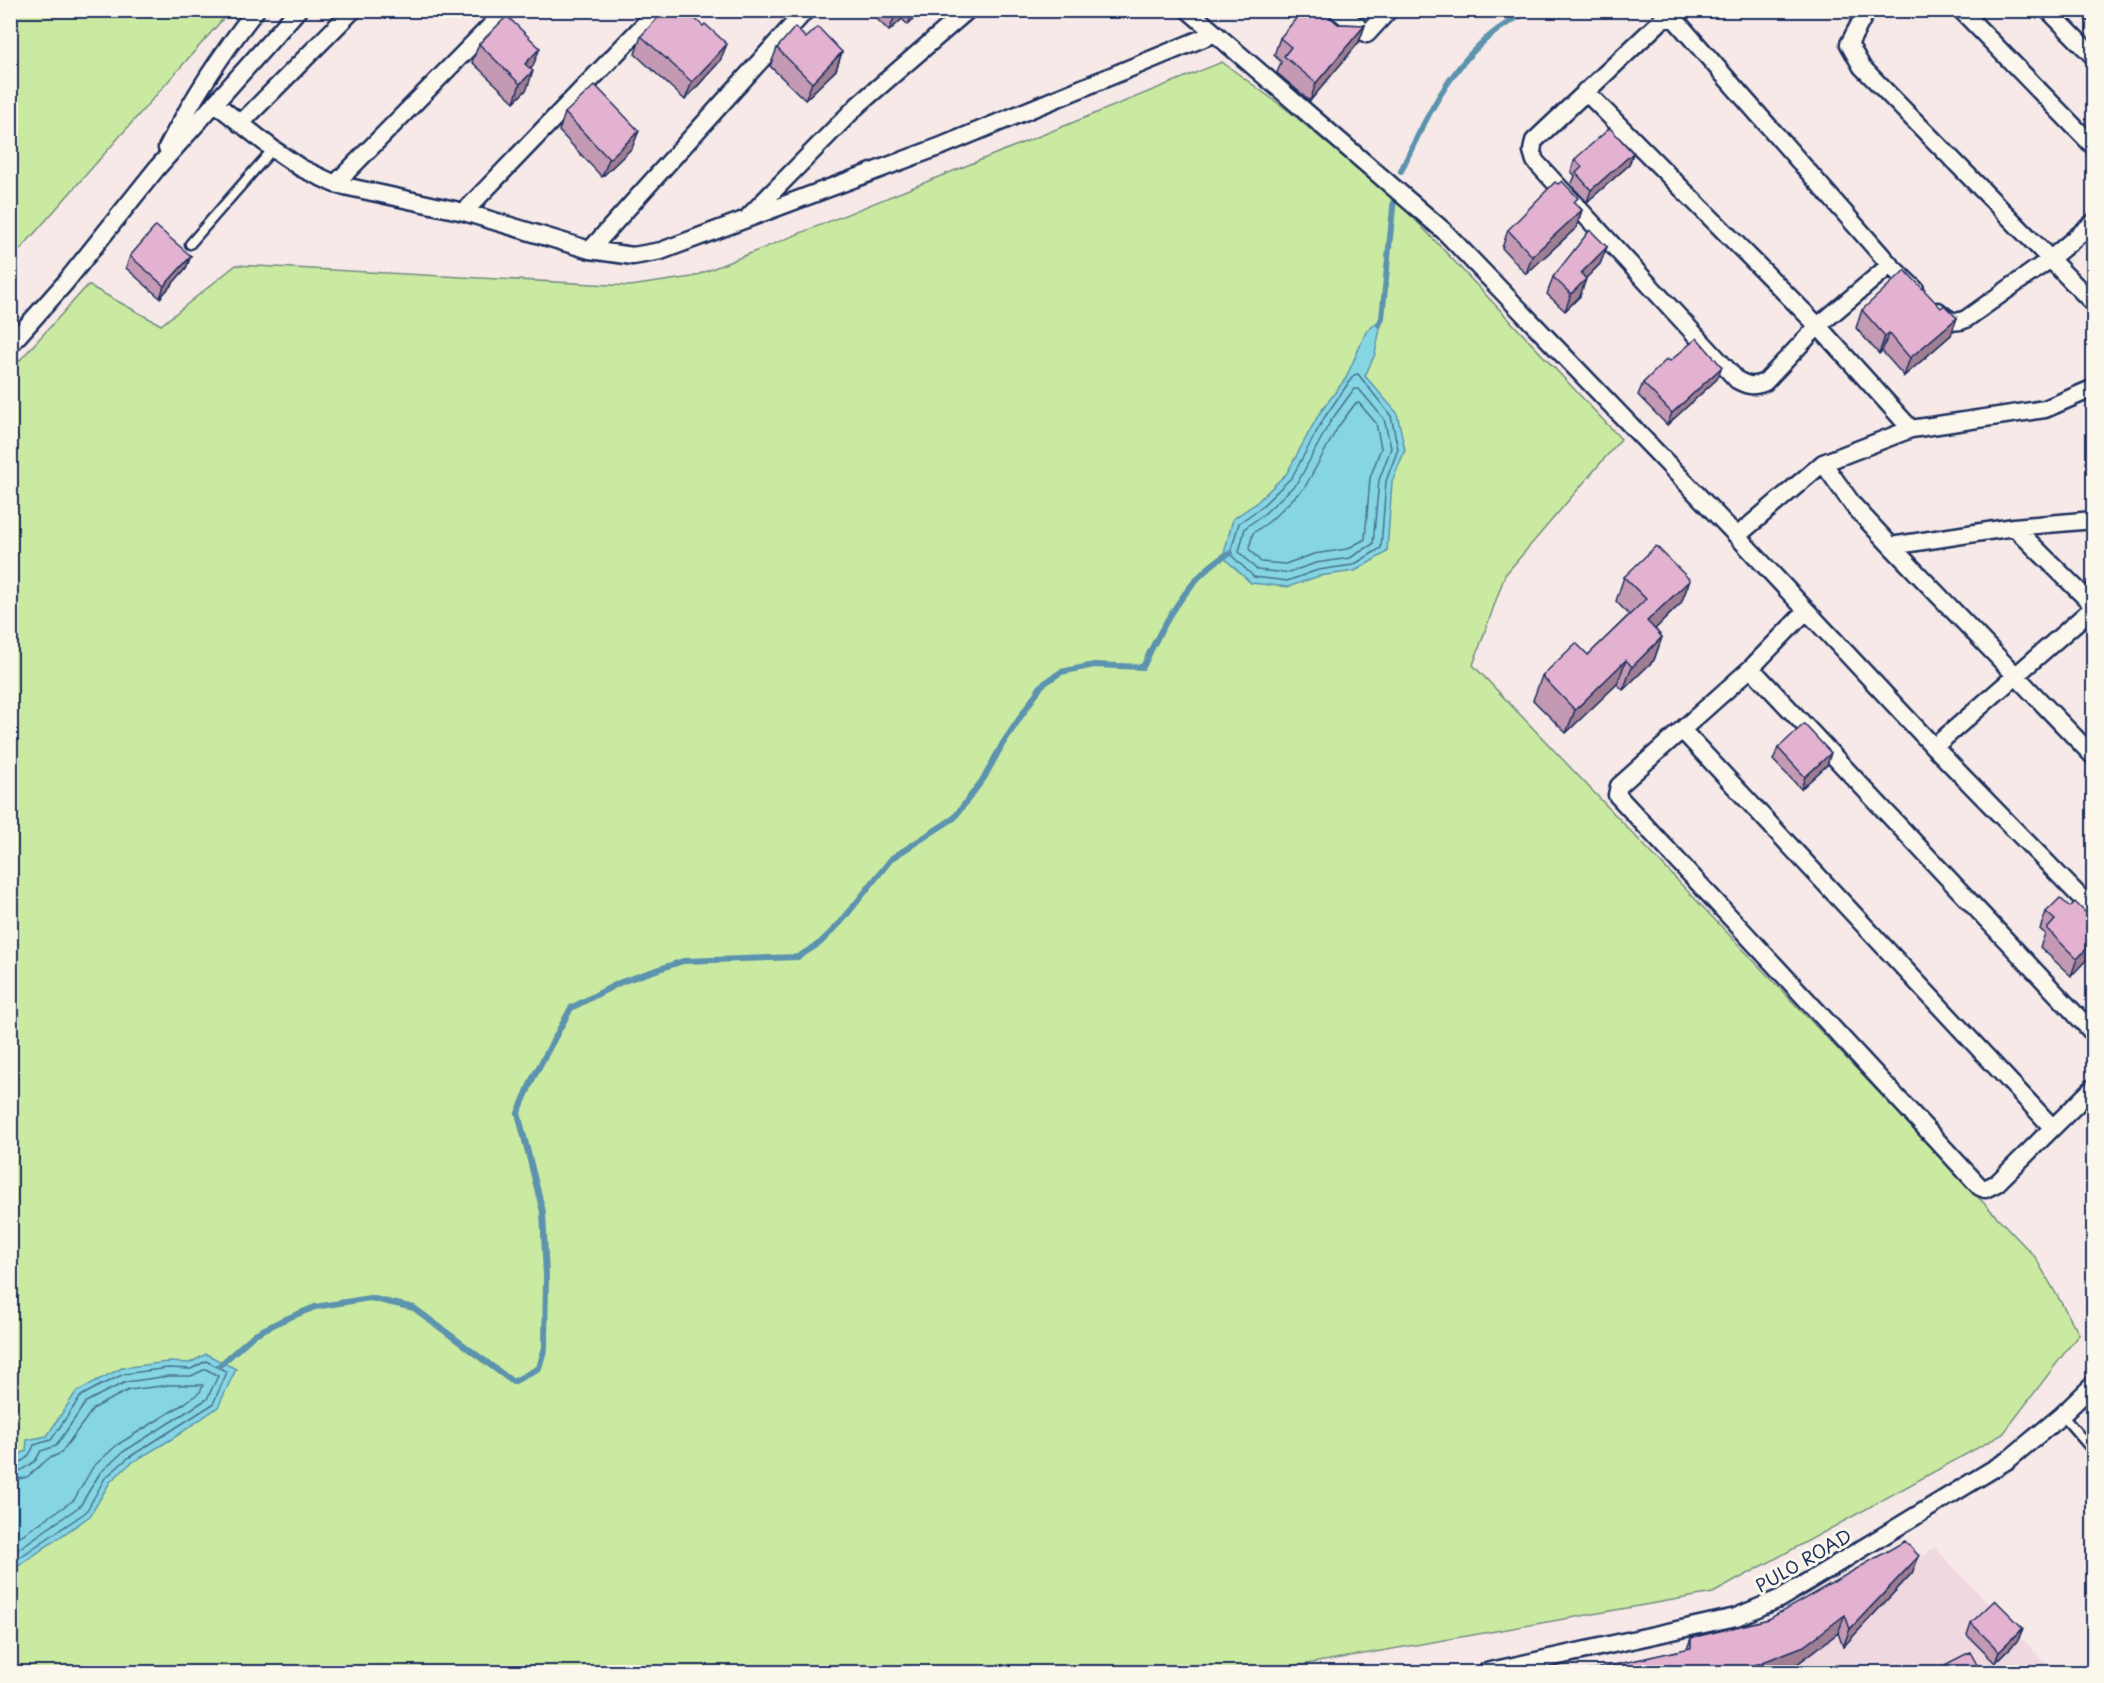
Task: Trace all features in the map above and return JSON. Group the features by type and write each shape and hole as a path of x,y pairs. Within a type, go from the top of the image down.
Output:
{"street":[{"path":"158,168 188,106 227,46 256,10"},
{"path":"10,345 65,283 158,168 298,10"},
{"path":"240,124 353,10"},
{"path":"335,184 506,10"},
{"path":"464,212 658,10"},
{"path":"590,250 806,10"},
{"path":"744,221 858,105 968,10"},
{"path":"1188,10 1213,34 1444,231 1737,536 1934,747 2094,911"},
{"path":"1337,10 1367,34 1389,10"},
{"path":"1867,10 1849,44 1858,62 2094,304"},
{"path":"1961,10 2094,147"},
{"path":"2048,10 2094,57"},
{"path":"2090,10 2094,14"},
{"path":"1890,264 1818,326 1765,382 1754,387 1737,380 1535,161 1532,151 1534,141 1662,20 1673,17 1890,264 1935,308 1953,321 1959,322 2049,260 2094,222"},
{"path":"216,104 301,168 335,184 464,212 590,250 633,256 661,251 944,145 1213,34"},
{"path":"1585,91 1818,326 1911,429"},
{"path":"1737,536 1823,464 1911,429 2045,409 2094,388"},
{"path":"1823,464 1853,505 2015,677 2094,757"},
{"path":"1891,546 2014,527 2094,520"},
{"path":"1934,747 2094,606 2014,527"},
{"path":"1806,611 1751,668 1619,786 1617,795 1980,1187 1985,1189 1997,1183 2094,1087"},
{"path":"1751,668 2094,1034"},
{"path":"1683,731 2052,1127"},
{"name":"PULO ROAD","path":"1486,1672 1736,1617 1779,1599 2008,1460 2062,1415 2094,1384"}],"lane":[{"path":"190,243 273,149"},
{"path":"2062,1415 2094,1452"}],"shaded area":[{"path":"1934,1547 2054,1672 1606,1672 1758,1634 1913,1565"},
{"path":"1345,1664 1352,1672 1288,1672"}],"green space":[{"path":"10,11 230,11 11,260"},
{"path":"1222,62 1290,112 1408,212 1621,439 1505,575 1473,665 2035,1257 2079,1334 2003,1434 1713,1593 1260,1672 11,1672 11,370 88,285 161,325 236,265 630,286 692,277"}],"water":[{"path":"1382,318 1375,354 1365,376 1397,413 1405,450 1392,482 1387,552 1355,571 1319,576 1288,587 1251,583 1223,557 1233,519 1255,504 1287,473 1319,414 1346,378 1366,332"},
{"path":"206,1354 236,1369 218,1407 175,1437 131,1463 110,1482 90,1516 11,1571 11,1459 26,1451 27,1440 47,1436 76,1392 122,1368 168,1362 190,1363"}],"building":[{"path":"665,10 686,10 727,44 692,82 641,36"},
{"path":"1303,10 1322,10 1338,24 1365,25 1316,83 1284,56 1291,47 1280,38"},
{"path":"507,16 540,48 525,64 533,71 520,84 479,44"},
{"path":"795,27 806,38 818,27 842,52 812,83 777,48"},
{"path":"595,85 639,131 609,159 565,113"},
{"path":"1610,128 1633,153 1591,190 1576,173 1582,167 1575,159"},
{"path":"1562,181 1578,198 1574,202 1582,210 1532,256 1508,230 1555,182 1558,184"},
{"path":"156,226 191,256 164,286 130,256"},
{"path":"1590,230 1607,247 1581,273 1586,279 1571,294 1553,277"},
{"path":"1905,270 1941,308 1944,305 1957,318 1910,358 1889,333 1885,336 1862,310"},
{"path":"1697,338 1722,367 1672,413 1643,383 1667,359 1670,361"},
{"path":"1656,546 1690,580 1647,621 1662,637 1632,667 1626,660 1575,710 1542,676 1576,643 1588,655 1646,599 1624,577"},
{"path":"1804,724 1831,753 1805,777 1778,748"},
{"path":"2060,898 2070,907 2075,902 2088,915 2094,910 2094,941 2077,959 2047,929 2055,920 2046,912"},
{"path":"1905,1541 1919,1556 1850,1629 1845,1615 1804,1646 1740,1672 1583,1672 1691,1648 1691,1638 1769,1619"},
{"path":"1995,1600 2023,1628 1999,1651 1971,1623"},
{"path":"1970,1652 1981,1672 1931,1672"}],"waterway":[{"path":"1401,171 1437,99 1468,56 1508,22 1533,10"},
{"path":"1379,325 1382,318 1394,198"},
{"path":"219,1366 255,1334 281,1321 315,1307 370,1298 414,1308 513,1382 539,1368 545,1347 546,1277 543,1212 518,1113 533,1078 571,1008 621,982 683,961 798,957 820,943 841,922 892,858 954,818 984,778 1003,743 1042,685 1061,672 1094,665 1143,667 1158,636 1190,587 1217,561 1231,553"}]}
